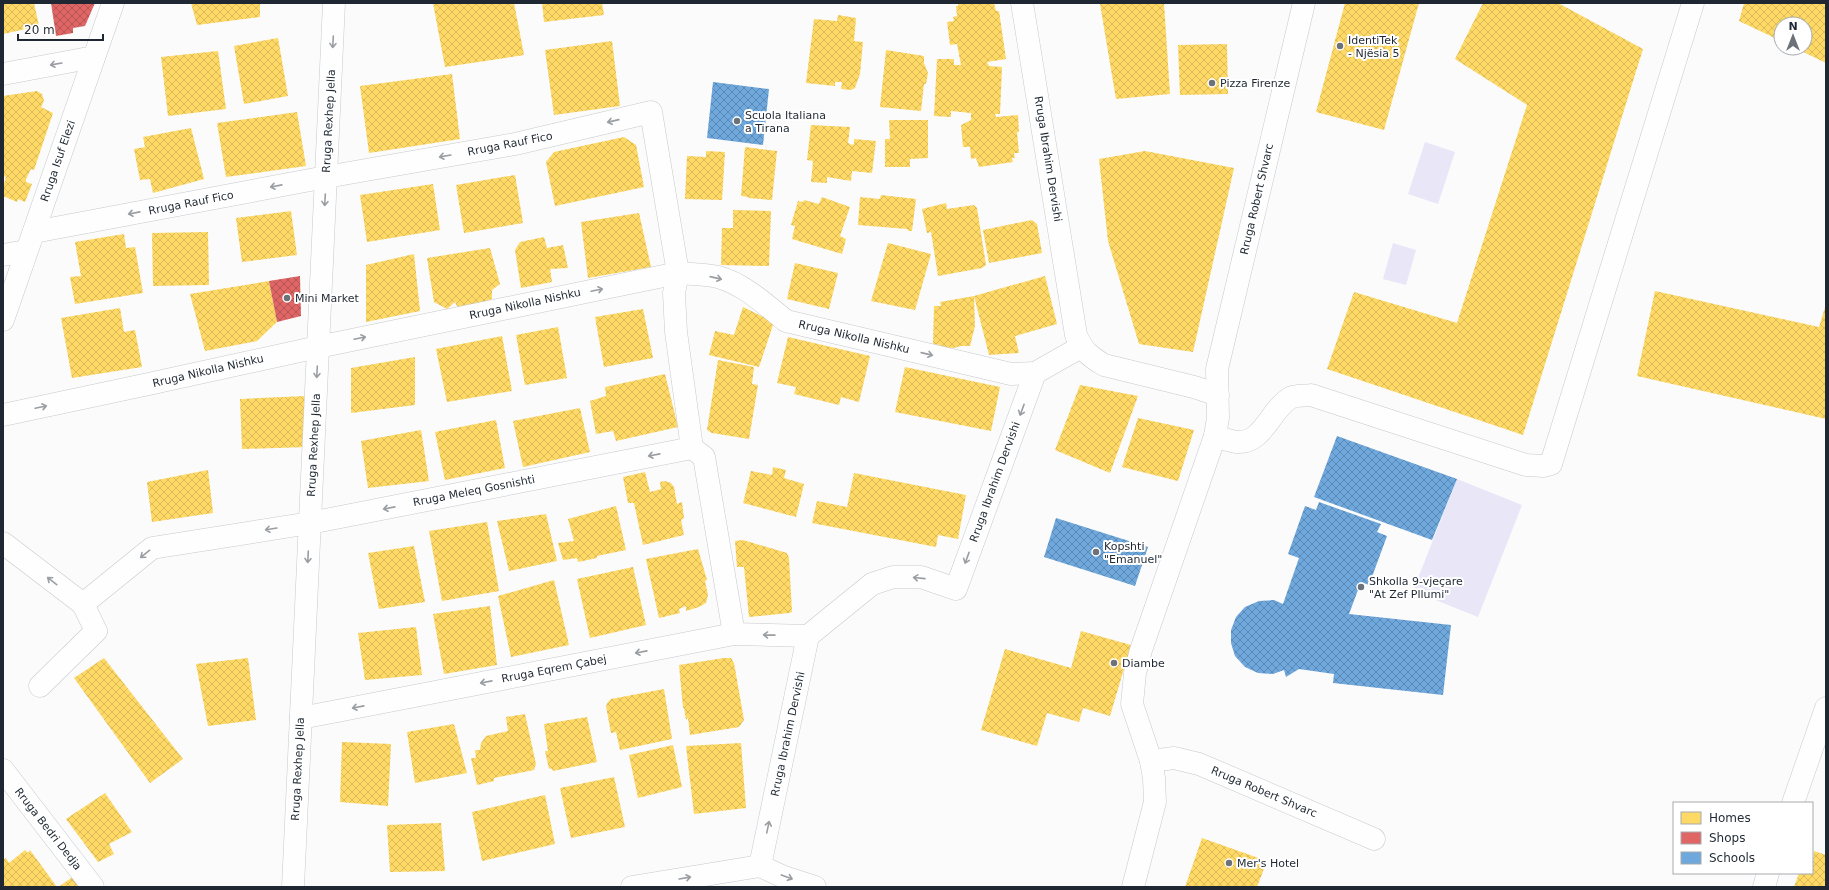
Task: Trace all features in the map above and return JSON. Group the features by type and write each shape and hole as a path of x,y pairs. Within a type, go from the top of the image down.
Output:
{"street":[{"name":"Rruga Isuf Elezi","path":"3,320 113,3"},
{"name":"Rruga Rexhep Jella","path":"293,887 334,3"},
{"name":"Rruga Ibrahim Dervishi","path":"1022,3 1076,335 1081,347"},
{"name":"Rruga Robert Shvarc","path":"1132,887 1155,802 1154,778 1151,761 1132,704 1135,673 1141,650 1216,436 1218,418 1217,369 1304,3"},
{"path":"1216,436 1236,442 1248,441 1264,429 1273,414 1290,398 1311,395 1526,465 1544,466 1551,464 1693,3"},
{"path":"3,74 94,57"},
{"name":"Rruga Rauf Fico","path":"3,255 30,242 326,177 515,144 651,112 678,273 674,293 676,332 692,448"},
{"name":"Rruga Nikolla Nishku","path":"3,415 144,386 318,347 678,273 718,277 738,286 762,302 786,322 1011,374 1035,373"},
{"path":"1035,373 1081,347 1091,358 1104,365 1194,387 1218,395"},
{"name":"Rruga Ibrahim Dervishi","path":"760,866 808,636 872,584 894,577 921,577 956,589 1035,373"},
{"path":"692,448 704,457 734,634"},
{"name":"Rruga Meleq Gosnishti","path":"83,604 152,548 310,523 692,448"},
{"path":"3,543 83,604 96,632 40,686"},
{"name":"Rruga Eqrem Çabej","path":"301,718 734,634 808,636"},
{"path":"1793,802 1826,708"},
{"name":"Rruga Robert Shvarc","path":"1151,761 1174,758 1199,764 1374,839"},
{"name":"Rruga Bedri Dedja","path":"3,770 93,887"},
{"path":"632,887 760,866 816,887"},
{"path":"1764,887 1768,874"}],"shaded area":[{"path":"1425,142 1455,152 1438,204 1408,194"},
{"path":"1393,243 1416,250 1406,285 1383,279"},
{"path":"1457,479 1522,505 1478,617 1413,591"}],"building: Homes":[{"path":"3,3 34,3 39,26 3,34"},
{"path":"191,3 260,3 260,17 197,25"},
{"path":"433,3 514,3 524,55 445,67"},
{"path":"542,3 602,3 604,15 544,22"},
{"path":"958,3 994,3 996,11 999,11 1006,59 987,62 989,66 1002,67 1000,114 995,114 996,117 1018,115 1019,132 1017,132 1019,153 1014,153 1015,158 1012,158 1013,162 979,167 976,158 971,159 970,147 963,147 961,125 971,120 971,113 951,111 951,117 934,116 937,59 954,59 954,65 961,65 957,44 950,45 947,22 954,21 953,17 957,16 956,6 958,6"},
{"path":"1164,3 1170,94 1116,99 1100,4"},
{"path":"1345,3 1419,3 1384,130 1316,112"},
{"path":"1483,3 1558,3 1643,49 1523,435 1327,369 1354,292 1457,323 1527,105 1455,59"},
{"path":"1744,3 1826,3 1826,63 1812,56 1813,56 1813,16 1773,16 1773,37 1739,21"},
{"path":"838,15 856,18 854,41 863,42 860,74 855,88 851,90 841,89 842,82 835,82 835,86 806,83 814,19 837,21"},
{"path":"278,38 288,96 244,104 234,46"},
{"path":"612,41 620,106 554,115 545,50"},
{"path":"1227,44 1228,94 1180,95 1178,45"},
{"path":"886,50 924,56 924,63 928,73 926,84 924,84 921,111 880,107"},
{"path":"218,51 226,109 168,116 161,57"},
{"path":"452,74 460,139 369,153 360,86"},
{"path":"37,91 42,94 44,101 41,107 53,113 34,170 31,169 26,179 26,182 32,184 25,202 18,199 17,202 3,196 3,187 6,177 3,176 3,96"},
{"path":"297,112 306,166 226,177 217,123"},
{"path":"889,120 928,120 928,158 910,159 910,167 885,167 885,139 890,139"},
{"path":"811,125 850,127 848,143 852,145 854,144 854,139 876,141 872,173 852,171 851,181 827,177 827,183 811,182 813,161 807,160"},
{"path":"191,128 204,179 153,193 150,179 140,180 134,149 145,147 143,137"},
{"path":"624,137 636,145 644,187 555,206 546,162 554,152"},
{"path":"745,147 777,151 772,200 741,196"},
{"path":"706,151 725,152 722,200 685,199 687,156 706,157"},
{"path":"1145,151 1234,168 1193,352 1139,344 1108,241 1099,159"},
{"path":"515,175 523,223 464,233 456,185"},
{"path":"433,184 440,230 367,242 360,195"},
{"path":"881,195 916,199 912,231 907,229 858,225 860,197 880,199"},
{"path":"822,197 850,207 840,236 846,239 842,254 792,239 795,226 791,225 798,201 803,202 804,200 819,204"},
{"path":"946,203 947,209 974,205 977,208 986,265 982,268 938,276 931,232 927,233 922,209"},
{"path":"733,210 771,211 769,266 721,265 722,228 733,228"},
{"path":"291,211 297,255 242,262 236,218"},
{"path":"639,213 651,267 588,278 581,222"},
{"path":"1032,220 1037,224 1042,253 989,263 983,230"},
{"path":"208,232 209,285 153,286 152,233"},
{"path":"124,234 126,248 135,247 143,293 75,304 70,277 81,276 75,242"},
{"path":"544,237 547,248 563,245 568,268 550,269 552,282 521,288 515,250 520,242"},
{"path":"888,243 931,254 915,310 871,301"},
{"path":"490,248 500,284 492,290 492,299 461,314 455,302 447,309 434,302 427,258"},
{"path":"414,254 420,311 366,322 366,265"},
{"path":"795,263 838,273 829,309 787,299"},
{"path":"1045,276 1057,324 1015,336 1019,353 989,355 974,296"},
{"path":"269,281 277,322 257,341 205,351 190,294"},
{"path":"1655,291 1819,327 1826,304 1826,419 1637,376"},
{"path":"974,296 975,326 970,346 954,348 940,347 940,345 933,344 934,306 941,306 940,302"},
{"path":"743,307 774,322 759,367 709,355 715,331 734,335"},
{"path":"120,308 124,332 135,330 142,367 72,378 61,318"},
{"path":"643,309 653,358 604,367 595,317"},
{"path":"558,327 567,378 525,385 516,335"},
{"path":"502,336 512,391 447,402 436,349"},
{"path":"788,337 870,356 859,402 841,397 839,405 794,394 796,387 777,383"},
{"path":"415,357 415,405 351,413 351,368"},
{"path":"718,360 754,367 752,384 758,385 749,439 712,433 707,430"},
{"path":"905,367 1000,387 991,431 895,412"},
{"path":"665,374 678,427 616,441 613,431 596,434 590,401 606,396 605,387"},
{"path":"1080,385 1138,396 1110,473 1055,450"},
{"path":"306,396 307,447 242,449 240,399"},
{"path":"580,408 590,452 523,467 513,421"},
{"path":"1138,418 1194,430 1178,481 1122,467"},
{"path":"496,420 505,468 445,480 435,432"},
{"path":"421,430 429,481 368,488 361,441"},
{"path":"773,467 786,470 784,478 804,484 796,517 743,503 751,471 772,475"},
{"path":"208,470 213,513 152,522 147,482"},
{"path":"645,472 650,492 661,489 660,482 665,481 671,483 674,487 677,504 682,502 684,518 681,520 684,535 643,545 634,503 628,503 623,477"},
{"path":"854,473 966,495 958,539 938,535 936,547 812,523 817,501 847,507"},
{"path":"616,506 626,550 597,556 597,558 578,562 577,558 563,560 558,543 574,541 568,519"},
{"path":"546,514 557,561 509,571 497,521"},
{"path":"487,522 499,591 442,601 429,531"},
{"path":"743,540 787,553 789,558 792,612 749,617 744,567 737,567 735,541"},
{"path":"414,546 425,602 379,609 368,553"},
{"path":"698,549 707,580 705,581 708,595 706,603 686,611 686,606 679,609 680,613 659,618 646,559"},
{"path":"633,567 646,625 590,638 577,579"},
{"path":"554,580 569,645 511,657 498,596"},
{"path":"490,606 497,665 444,674 433,614"},
{"path":"416,627 422,675 365,680 358,633"},
{"path":"1081,631 1131,645 1110,716 1083,708 1079,722 1047,713 1037,746 981,730 1005,649 1071,668"},
{"path":"104,658 183,759 150,783 74,678"},
{"path":"248,658 256,720 208,726 196,664"},
{"path":"731,658 734,663 744,720 739,727 690,735 688,718 686,720 683,708 679,665"},
{"path":"664,689 672,739 620,750 616,732 611,733 606,706 608,702 611,699"},
{"path":"525,714 536,764 534,770 494,778 494,781 477,785 471,758 476,758 475,750 480,750 481,743 486,736 508,731 506,717"},
{"path":"587,717 597,762 553,771 551,768 549,769 545,751 548,751 544,724"},
{"path":"454,724 467,773 415,783 407,732"},
{"path":"342,742 391,744 388,806 340,802"},
{"path":"741,743 746,808 694,814 686,746"},
{"path":"673,745 682,787 638,798 629,755"},
{"path":"614,777 625,827 571,838 560,788"},
{"path":"105,793 132,832 109,844 114,854 98,862 66,819"},
{"path":"545,795 555,844 482,861 472,812"},
{"path":"441,823 445,871 390,872 387,825"},
{"name":"Mer's Hotel","path":"1202,838 1267,861 1257,887 1185,887"},
{"path":"25,850 28,853 30,850 57,887 3,887 3,860 6,858 9,863"},
{"path":"1814,851 1826,855 1826,887 1794,887 1799,874 1813,874"},
{"path":"74,876 81,887 58,887"}],"building: Shops":[{"path":"51,3 95,3 85,26 73,28 73,33 56,36"},
{"name":"Mini Market","path":"300,276 301,316 277,322 269,281"}],"building: Schools":[{"name":"Scuola Italiana a Tirana","path":"713,82 769,89 763,145 707,138"},
{"path":"1337,436 1457,479 1432,540 1314,497"},
{"path":"1319,502 1381,524 1377,532 1387,536 1369,585 1361,582 1349,614 1451,625 1443,695 1333,683 1334,674 1299,669 1286,677 1284,670 1273,674 1258,673 1245,667 1235,656 1231,643 1231,630 1236,617 1245,607 1259,601 1274,600 1283,604 1299,558 1288,554 1305,506 1316,510"},
{"name":"Kopshti \"Emanuel\"","path":"1056,518 1148,547 1135,586 1044,557"}],"place":[{"name":"IdentiTek - Njësia 5","path":"1340,46"},
{"name":"Pizza Firenze","path":"1212,83"},
{"name":"Scuola Italiana a Tirana","path":"737,121"},
{"name":"Mini Market","path":"287,298"},
{"name":"Kopshti \"Emanuel\"","path":"1096,552"},
{"name":"Shkolla 9-vjeçare \"At Zef Pllumi\"","path":"1361,587"},
{"name":"Diambe","path":"1114,663"},
{"name":"Mer's Hotel","path":"1229,863"}]}
